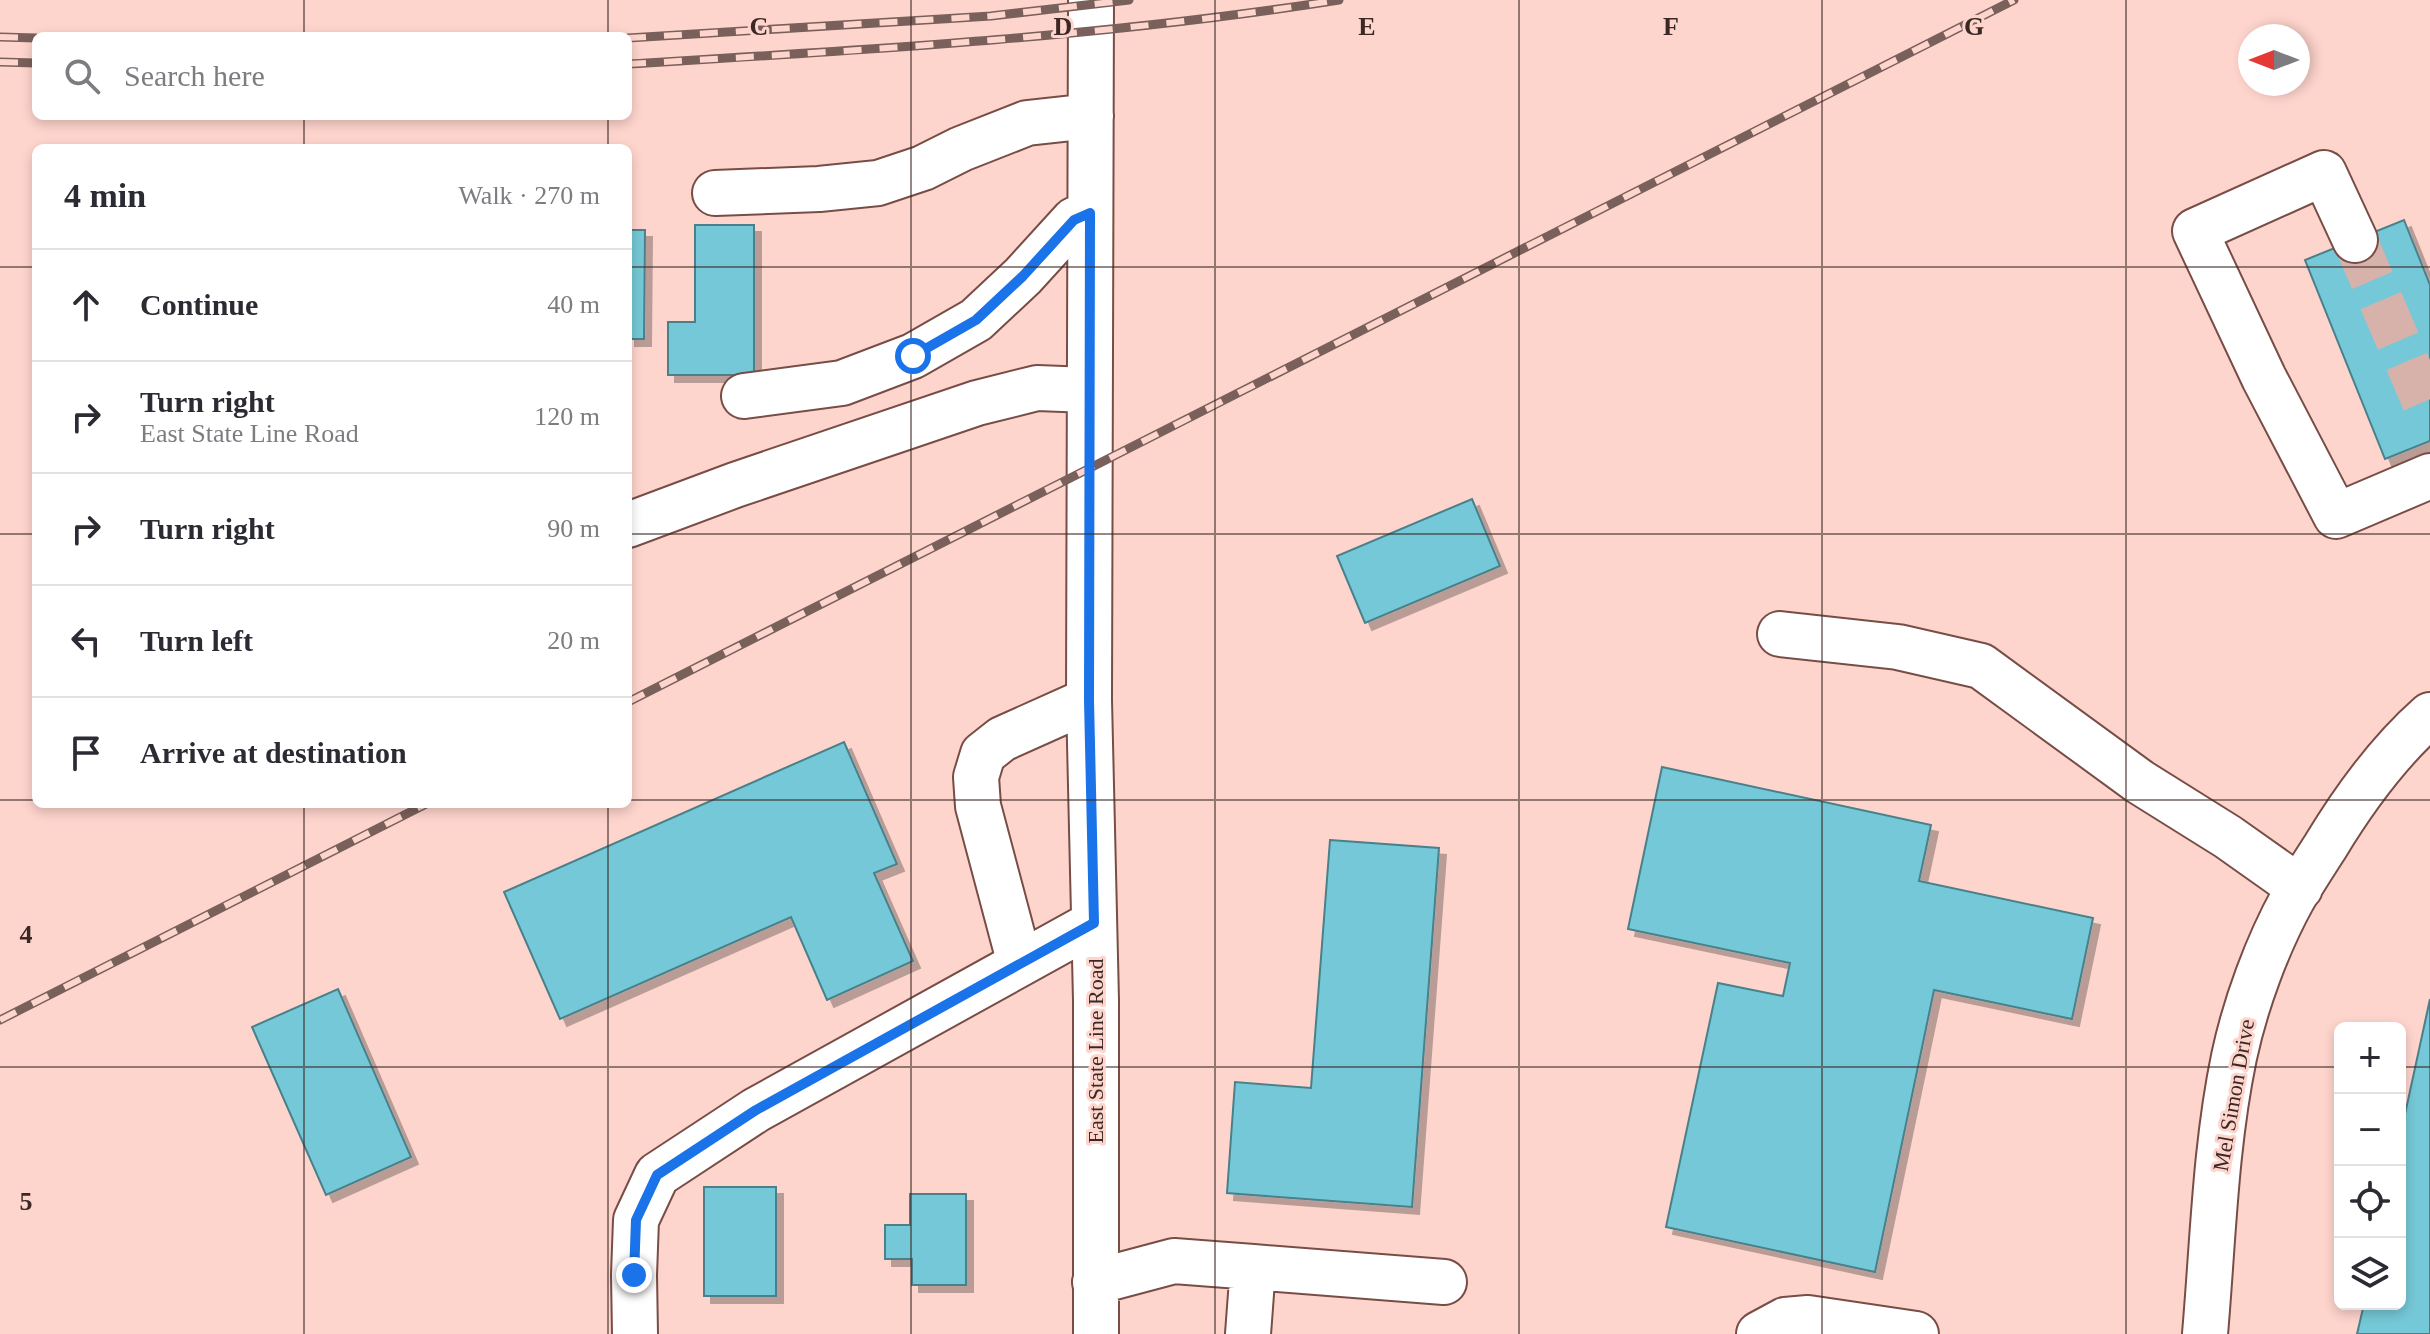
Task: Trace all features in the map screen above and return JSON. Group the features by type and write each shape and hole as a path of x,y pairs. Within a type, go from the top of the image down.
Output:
{"street":[{"name":"East State Line Road","path":"1091,0 1089,700 1096,1000 1096,1334"},
{"path":"715,193 878,183 923,168 1027,123 1091,116"},
{"path":"2355,240 2324,173 2195,231 2264,378 2336,516 2430,476"},
{"path":"744,396 842,383 913,356 976,320 1023,276 1074,220 1090,213"},
{"path":"632,524 977,403 1037,388 1089,390"},
{"path":"1780,634 1898,647 1981,666 2140,782 2228,837 2300,888"},
{"path":"1020,964 978,806 976,777 983,754 1002,739 1089,700"},
{"name":"Mel Simon Drive","path":"2205,1334 2221,1144 2234,1057 2247,1009 2274,937 2336,828 2378,769 2430,715"},
{"path":"635,1334 636,1220 657,1175 756,1110 1094,923"},
{"path":"1095,1282 1174,1261 1444,1282"},
{"path":"1248,1334 1253,1267"},
{"path":"1759,1334 1785,1320 1808,1318 1916,1334"}],"building":[{"path":"2404,220 2430,285 2430,441 2385,459 2305,260"},
{"path":"695,225 754,225 754,375 668,375 668,322 695,322"},
{"path":"632,230 645,230 644,339 632,339"},
{"path":"1472,499 1500,566 1365,623 1337,556"},
{"path":"844,742 897,864 874,873 913,961 827,1000 791,917 560,1019 504,892"},
{"path":"1662,767 1931,825 1919,881 2093,918 2072,1019 1934,990 1875,1272 1666,1227 1718,983 1783,996 1790,963 1628,929"},
{"path":"1330,840 1439,848 1412,1207 1227,1193 1235,1082 1311,1088"},
{"path":"338,989 411,1157 326,1195 252,1027"},
{"path":"2430,999 2430,1334 2357,1334 2363,1310 2406,1310 2406,1109"},
{"path":"704,1187 776,1187 776,1296 704,1296"},
{"path":"910,1194 966,1194 966,1285 912,1285 912,1259 885,1259 885,1225 910,1225"}],"tunnel":[{"path":"2355,240 2430,416"}],"railway":[{"path":"632,38 991,16 1129,0"},
{"path":"632,64 1073,33 1339,0"},
{"path":"632,700 2014,0"},
{"path":"0,37 32,38"},
{"path":"0,62 32,63"},
{"path":"0,1020 418,808"}],"route":[{"path":"634,1275 636,1220 657,1175 756,1110 1094,923 1089,700 1090,213 1074,220 1023,276 976,320 913,356"}]}
